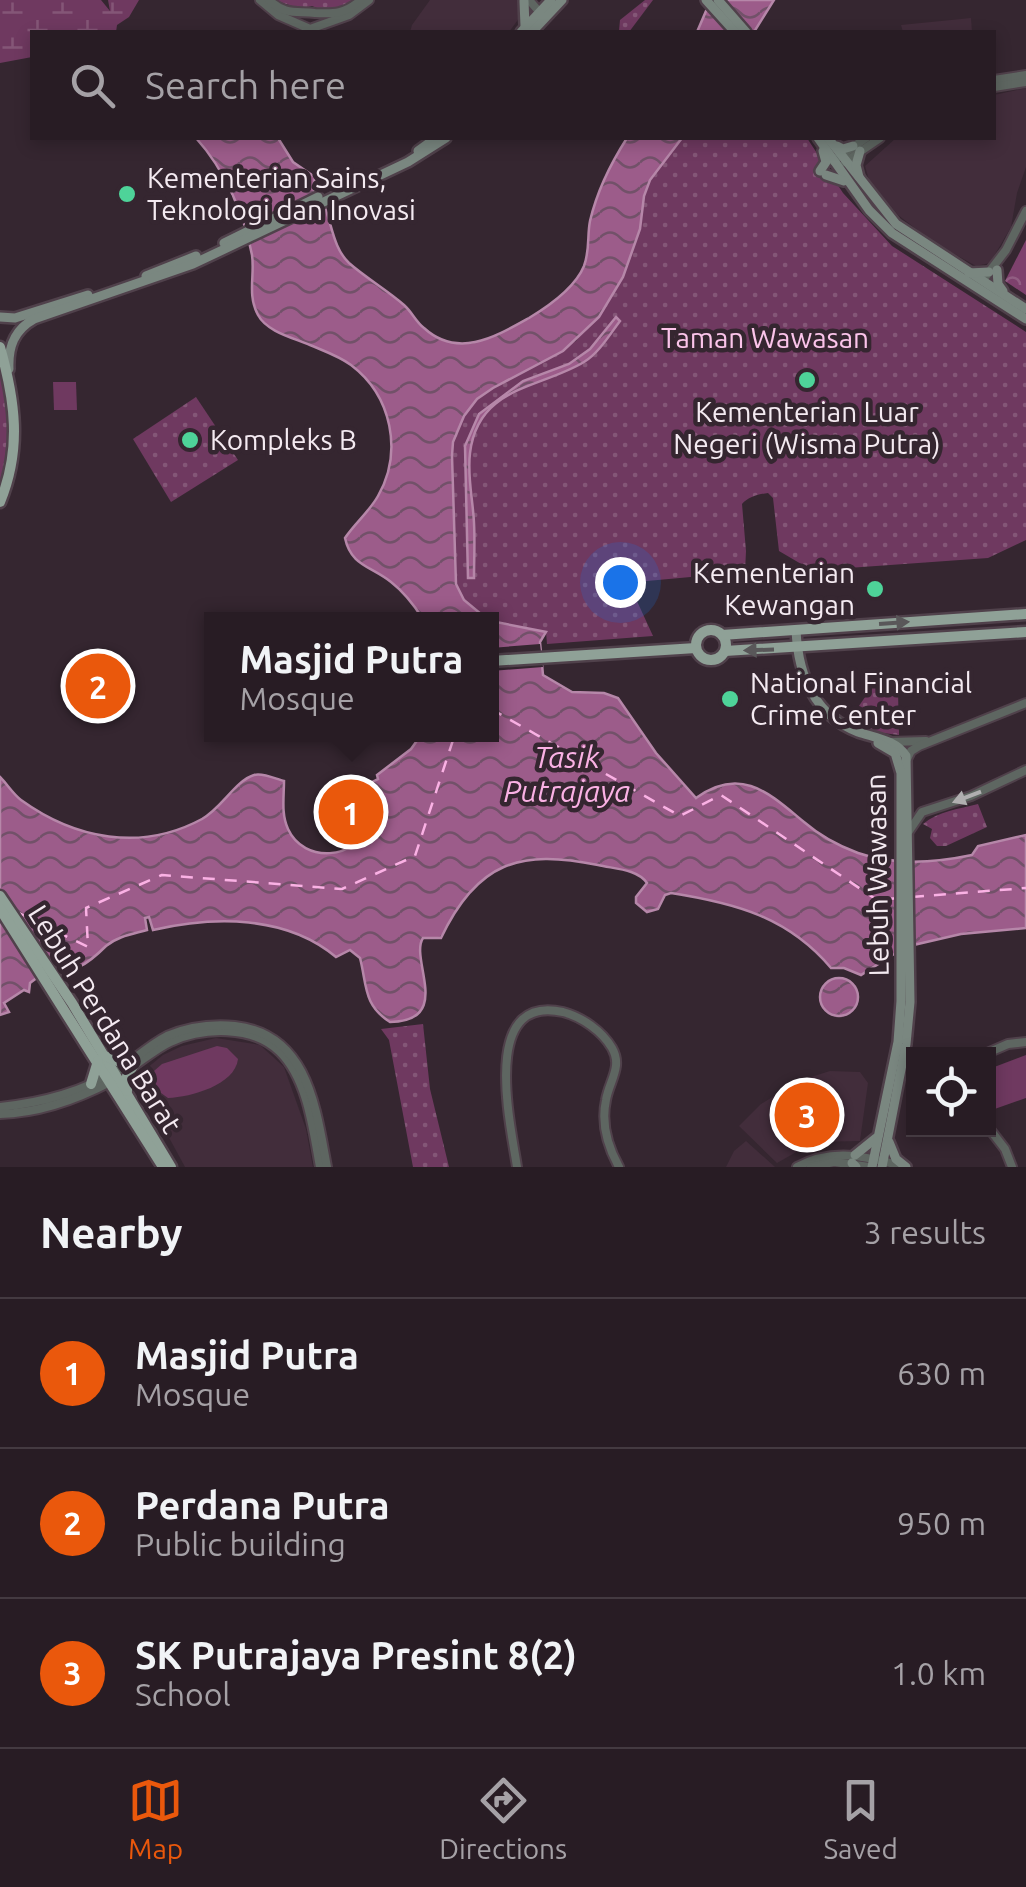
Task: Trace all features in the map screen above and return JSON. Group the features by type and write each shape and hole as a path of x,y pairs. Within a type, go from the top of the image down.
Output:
{"main road":[{"path":"526,30 527,0 549,0 540,16"},
{"path":"527,30 562,0"},
{"path":"706,0 732,30"},
{"path":"718,0 744,30"},
{"path":"355,184 433,140"},
{"path":"0,502 16,436 10,348 26,324 173,272 426,152 443,140"},
{"path":"824,140 823,173 856,184 896,224 967,272 1026,319"},
{"path":"825,140 892,233 1026,309"},
{"path":"826,140 844,149 857,149 856,184"},
{"path":"0,318 15,318 134,281 218,249"},
{"path":"967,272 993,271 1008,297"},
{"path":"0,346 10,382"},
{"path":"696,646 705,632 714,630 722,635 1026,614"},
{"name":"Lebuh Wawasan","path":"794,630 799,647 799,677 810,696 838,722 890,742 904,751 907,759 906,1044 876,1164"},
{"path":"696,646 701,656 710,660 725,651 1026,632"},
{"path":"722,635 725,651"},
{"path":"499,658 696,646"},
{"path":"798,661 802,650 799,647"},
{"name":"Lebuh Wawasan","path":"798,661 813,695 838,722 895,753 901,773 906,833"},
{"path":"901,773 907,759"},
{"name":"Lebuh Perdana Barat","path":"0,896 170,1167"},
{"name":"Lebuh Perdana Barat","path":"0,909 61,995"},
{"path":"101,1058 117,1061 133,1063 127,1076 95,1086 101,1058"},
{"name":"Lebuh Perdana Barat","path":"116,1082 163,1167"},
{"path":"854,1162 883,1137 896,1159 906,1167"}],"street":[{"path":"260,0 278,15 304,19 348,10 361,0"},
{"path":"268,0 280,10 304,19 310,29 349,15 369,0"},
{"path":"527,0 540,16"},
{"path":"317,14 317,26"},
{"path":"996,84 1026,78"},
{"path":"857,149 864,140"},
{"path":"839,161 876,140"},
{"path":"993,271 1026,212"},
{"path":"982,286 1026,225"},
{"path":"907,759 913,749 1026,702"},
{"path":"890,742 935,740"},
{"path":"906,833 922,812 971,796 1026,770"},
{"path":"517,1167 505,1060 510,1040 521,1023 538,1013 553,1011 587,1023 604,1037 614,1053 616,1068 606,1098 605,1125 618,1167"},
{"path":"0,1110 36,1109 116,1082 133,1063 173,1040 208,1032 236,1033 263,1040 280,1052 294,1072 308,1106 323,1167"},
{"path":"996,1049 1026,1042"},
{"path":"996,1137 1012,1167"},
{"path":"797,1167 828,1154 854,1162"},
{"path":"811,1167 834,1162 906,1167"}],"shaded area":[{"path":"430,0 518,0 520,17 510,30 411,30"},
{"path":"971,18 972,30 902,30 901,25"},
{"path":"1026,88 1026,167 1011,227 990,263 976,266 933,242 898,215 869,180 865,166 894,140 996,140 996,95"},
{"path":"216,1038 260,1045 284,1067 306,1129 313,1167 185,1167 136,1077 163,1055"},
{"path":"830,1071 860,1072 868,1083 860,1141 814,1142 777,1163 739,1126 761,1104 798,1081"},
{"path":"746,1141 775,1167 726,1167 734,1151"}],"green space":[{"path":"0,0 101,0 110,11 108,0 139,0 116,30 30,30 30,57 0,63"},
{"path":"274,0 356,0 329,10 312,6 301,9"},
{"path":"645,0 653,0 630,30 619,30 620,20"},
{"name":"Taman Wawasan","path":"680,140 808,140 843,193 892,246 1026,332 1026,540 988,558 808,568 779,551 773,498 768,493 742,504 745,572 636,582 636,599 653,636 547,644 546,632 499,622 499,612 475,611 458,588 453,569 453,442 464,416 477,399 576,341 623,277 640,229 650,180"},
{"path":"1026,240 1026,295 1005,281"},
{"path":"0,366 9,426 0,485"},
{"path":"53,382 76,382 77,410 54,410"},
{"path":"196,397 238,460 171,502 133,439"},
{"path":"872,687 898,692 899,735 875,732 850,719"},
{"path":"978,804 987,827 946,846 937,846 930,838 932,829 923,824 949,811"},
{"path":"423,1024 430,1089 449,1167 413,1167 389,1040 381,1029"},
{"path":"217,1046 227,1048 238,1059 221,1083 168,1098 154,1088 154,1071 162,1064"},
{"path":"1026,1055 1026,1098 996,1109 996,1066"}],"water":[{"path":"716,0 774,0 755,30 698,30"},
{"path":"198,140 279,140 293,162 315,177 313,189 324,206 337,246 349,263 404,305 421,326 437,337 463,343 490,338 516,325 553,302 574,282 586,260 596,199 626,140 680,140 650,180 640,229 623,277 599,317 563,351 493,388 477,399 464,416 453,442 452,456 456,584 464,600 479,612 418,612 396,586 352,554 345,538 378,496 390,461 391,443 384,408 376,392 351,365 262,321 252,292 252,255 244,223 224,178"},
{"path":"616,317 620,321 589,358 513,392 485,414 475,431 469,462 474,578 468,578 465,446 479,414 523,381 569,364 590,349"},
{"name":"Tasik Putrajaya","path":"499,623 546,632 540,642 543,675 572,692 604,693 618,698 656,753 696,798 727,784 754,787 830,840 886,860 958,858 972,855 978,846 1026,835 1026,928 961,934 905,947 861,975 831,968 797,936 759,915 671,893 665,895 658,909 647,912 636,903 647,883 638,875 570,860 546,859 504,867 486,877 455,912 441,938 423,938 420,948 425,1001 409,1019 390,1022 375,1009 360,958 350,950 336,957 295,933 249,922 200,922 153,930 149,917 145,918 147,930 111,943 79,967 74,966 76,971 70,967 38,977 30,983 29,992 24,990 4,1003 9,1012 0,1015 0,777 21,800 63,824 86,832 132,838 179,829 202,819 247,778 265,775 284,781 284,817 296,840 306,848 330,853 342,851 362,836 370,809 368,784 416,742 499,742"},
{"path":"839,978 853,983 858,997 853,1011 839,1016 825,1011 820,997 825,983"}],"pier":[{"path":"540,644 543,667 499,670 499,647"}],"ferry route":[{"path":"499,714 680,816 721,795 877,900 899,898"},
{"path":"17,912 88,947 86,908 162,875 342,889 415,856 452,742"},
{"path":"912,897 1026,888"}],"place":[{"name":"Kementerian Sains, Teknologi dan Inovasi","path":"127,194"},
{"name":"Kementerian Luar Negeri (Wisma Putra)","path":"807,380"},
{"name":"Kompleks B","path":"190,440"},
{"name":"Kementerian Kewangan","path":"875,589"},
{"name":"Perdana Putra","path":"98,686"},
{"name":"National Financial Crime Center","path":"730,699"},
{"name":"Masjid Putra","path":"351,812"},
{"name":"SK Putrajaya Presint 8(2)","path":"807,1115"}]}
